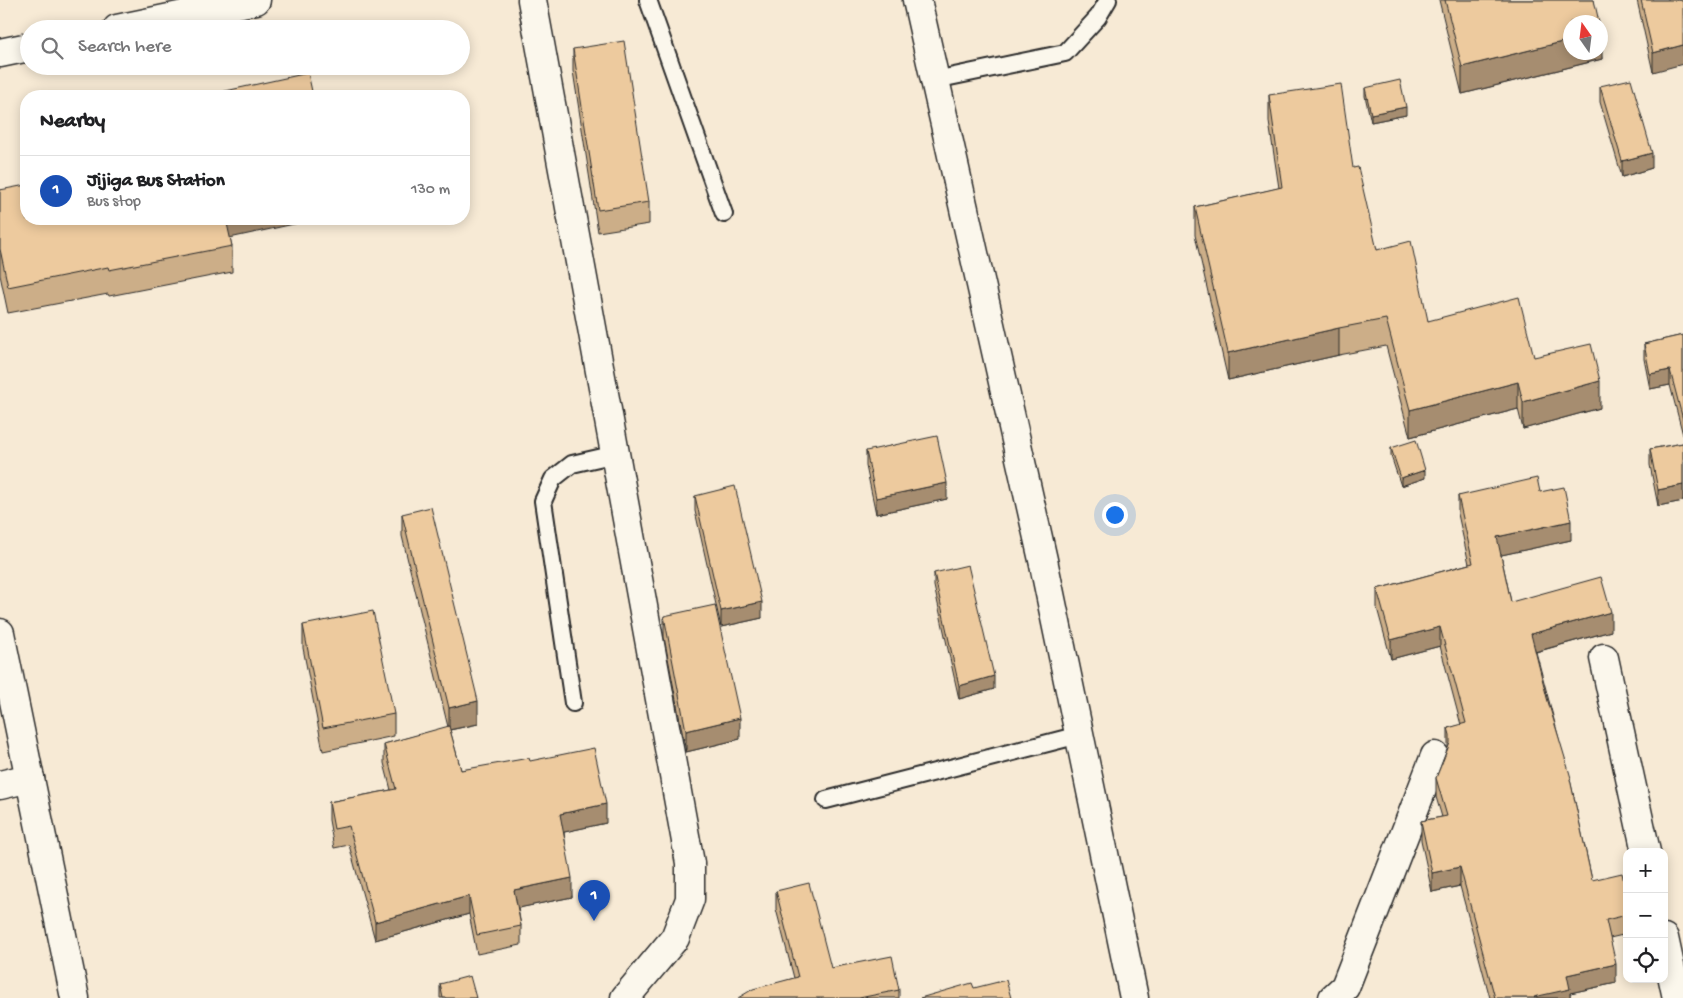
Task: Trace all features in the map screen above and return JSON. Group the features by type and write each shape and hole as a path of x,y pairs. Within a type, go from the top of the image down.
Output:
{"main road":[{"path":"160,20 256,0"},
{"path":"532,0 690,863 690,898 675,938 624,998"},
{"path":"917,0 1043,560 1134,998"},
{"path":"0,53 20,49"},
{"path":"0,633 75,998"},
{"path":"1604,658 1645,848"},
{"path":"1334,998 1345,987 1435,756"},
{"path":"0,785 30,778"},
{"path":"1668,956 1677,998"}],"lane":[{"path":"648,0 724,214"},
{"path":"935,80 1065,53 1098,17 1108,0"},
{"path":"573,703 544,501 553,479 572,464 616,454"},
{"path":"826,800 1079,734"}],"building":[{"path":"1445,0 1594,0 1597,15 1563,15 1563,42 1462,67"},
{"path":"1641,0 1683,0 1683,45 1653,53"},
{"path":"624,41 649,202 598,210 573,49"},
{"path":"299,75 308,75 312,90 230,90"},
{"path":"1631,79 1652,153 1622,161 1600,86"},
{"path":"1400,80 1406,107 1371,114 1365,88"},
{"path":"1341,84 1353,168 1358,167 1377,250 1411,241 1428,321 1519,297 1534,357 1591,344 1600,381 1523,402 1518,382 1410,410 1386,319 1228,353 1195,207 1282,187 1269,95"},
{"path":"20,186 20,225 227,225 232,246 109,270 108,267 8,287 0,249 0,190"},
{"path":"1683,335 1683,420 1670,370 1650,374 1644,344"},
{"path":"937,436 947,483 876,498 866,451"},
{"path":"1416,440 1425,470 1401,478 1391,448"},
{"path":"1683,443 1683,485 1658,490 1650,449"},
{"path":"1537,478 1540,492 1564,487 1571,521 1497,537 1511,602 1601,577 1611,612 1531,634 1547,698 1571,778 1592,880 1622,873 1623,878 1623,916 1606,920 1616,964 1567,975 1570,989 1535,998 1495,998 1460,867 1432,873 1421,821 1447,816 1436,778 1450,743 1448,728 1466,723 1440,627 1391,640 1377,589 1473,563 1458,496"},
{"path":"735,486 762,602 721,611 695,496"},
{"path":"431,507 478,701 449,708 402,514"},
{"path":"968,565 994,676 959,686 934,573"},
{"path":"715,605 740,718 686,731 664,616"},
{"path":"373,611 394,714 323,728 303,625"},
{"path":"449,726 461,770 529,758 530,761 594,748 606,804 560,814 572,878 514,890 521,926 477,935 469,896 375,922 349,826 334,829 329,802 396,789 384,744"},
{"path":"809,883 831,968 892,956 899,990 859,998 738,998 753,989 798,977 776,891"},
{"path":"470,976 476,998 443,998 440,984"},
{"path":"1006,980 1011,998 920,998 972,983 974,988"}],"place":[{"name":"Jijiga Bus Station","path":"594,921"}]}
